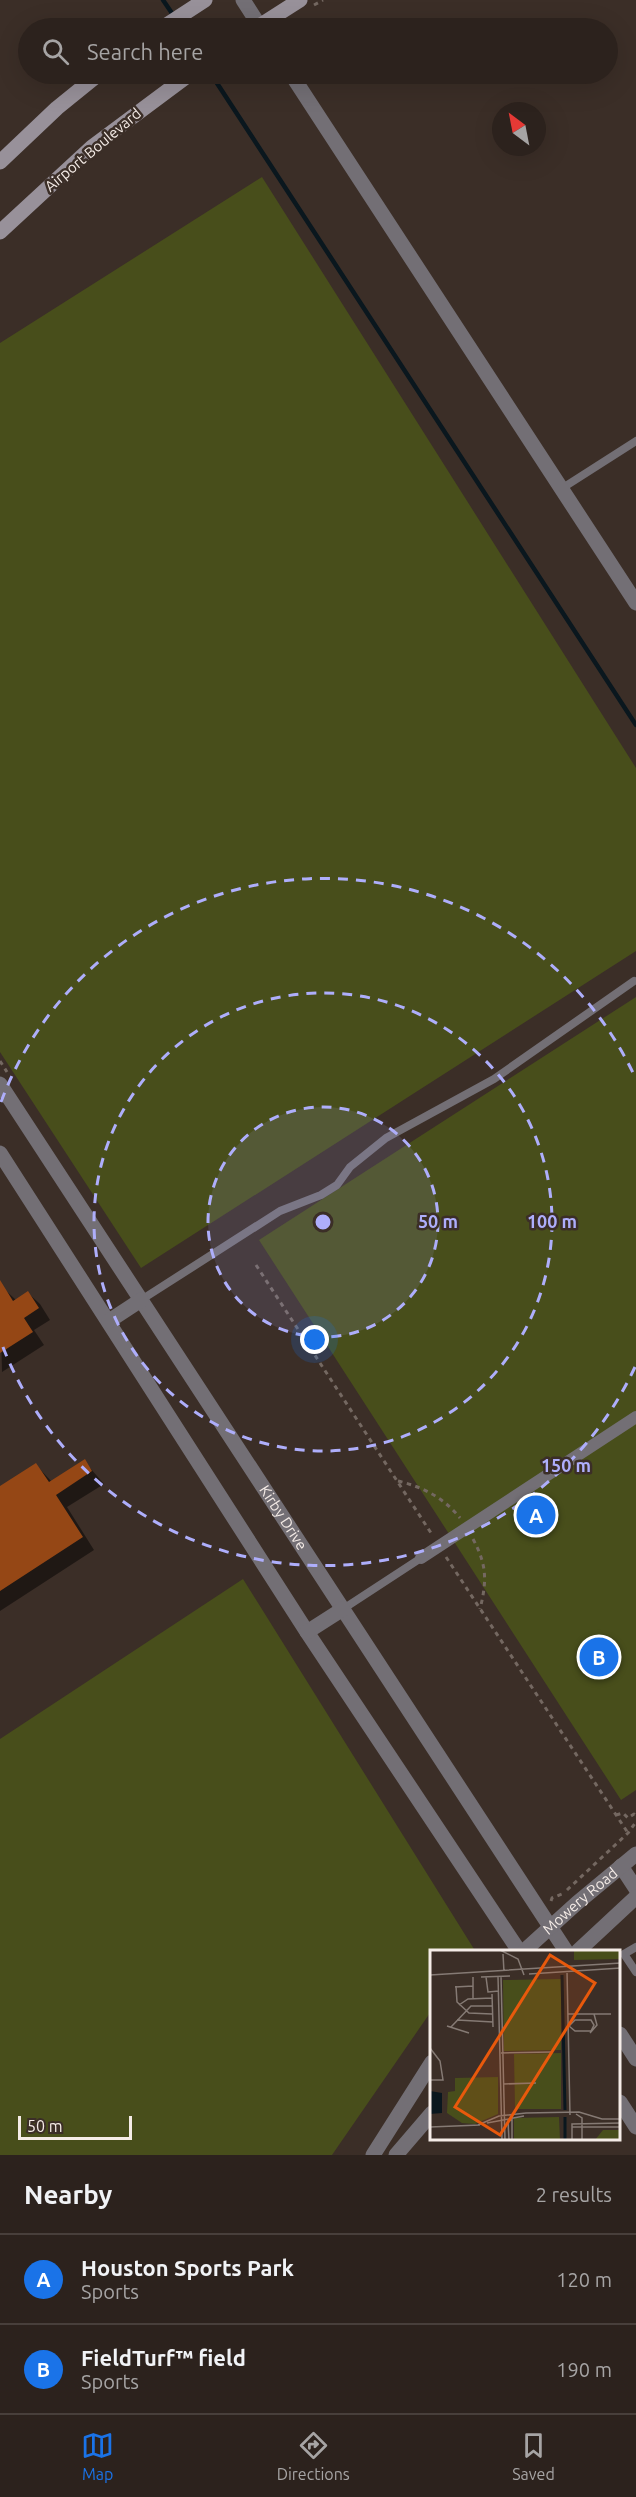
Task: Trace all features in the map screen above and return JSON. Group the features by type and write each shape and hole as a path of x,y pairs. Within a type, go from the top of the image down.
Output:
{"main road":[{"path":"177,18 205,0"},
{"path":"274,18 300,0"},
{"path":"0,162 57,108 87,84"},
{"name":"Airport Boulevard","path":"0,232 93,147 175,84"}],"street":[{"path":"243,0 253,18"},
{"path":"298,84 636,601"},
{"name":"Kirby Drive","path":"0,1084 565,1950"},
{"path":"0,1153 307,1632 518,1950"},
{"path":"109,1321 141,1300"},
{"path":"421,1558 636,1417"},
{"path":"307,1632 342,1609"},
{"name":"Mowery Road","path":"525,1950 636,1854"},
{"path":"621,1866 636,1890"},
{"path":"579,1950 636,1898"},
{"path":"621,2036 636,2059"},
{"path":"373,2155 430,2065"},
{"path":"621,2104 636,2127"},
{"path":"396,2155 430,2115"}],"lane":[{"path":"561,489 636,441"},
{"path":"141,1300 280,1211 321,1195 337,1185 366,1151 494,1078 634,981"},
{"path":"342,1609 421,1558"},
{"path":"636,1947 624,1954 636,1972"}],"path":[{"path":"615,1815 623,1813 628,1818 634,1814 636,1816"},
{"path":"550,1907 552,1898 560,1897 628,1833 636,1822"}],"green space":[{"path":"262,177 636,768 636,951 141,1268 0,1052 0,343"},
{"path":"636,997 636,1790 621,1800 259,1240"},
{"path":"243,1579 474,1949 430,1950 430,2013 332,2155 0,2155 0,1739"}],"building":[{"path":"0,1280 13,1301 28,1291 39,1308 24,1318 33,1332 0,1353"},
{"path":"85,1459 92,1471 56,1495 83,1537 0,1591 0,1486 36,1463 49,1482"}],"waterway":[{"path":"163,0 175,18"},
{"path":"218,84 636,725"}],"place":[{"name":"Houston Sports Park","path":"536,1515"},
{"name":"FieldTurf™ field","path":"599,1657"}]}
